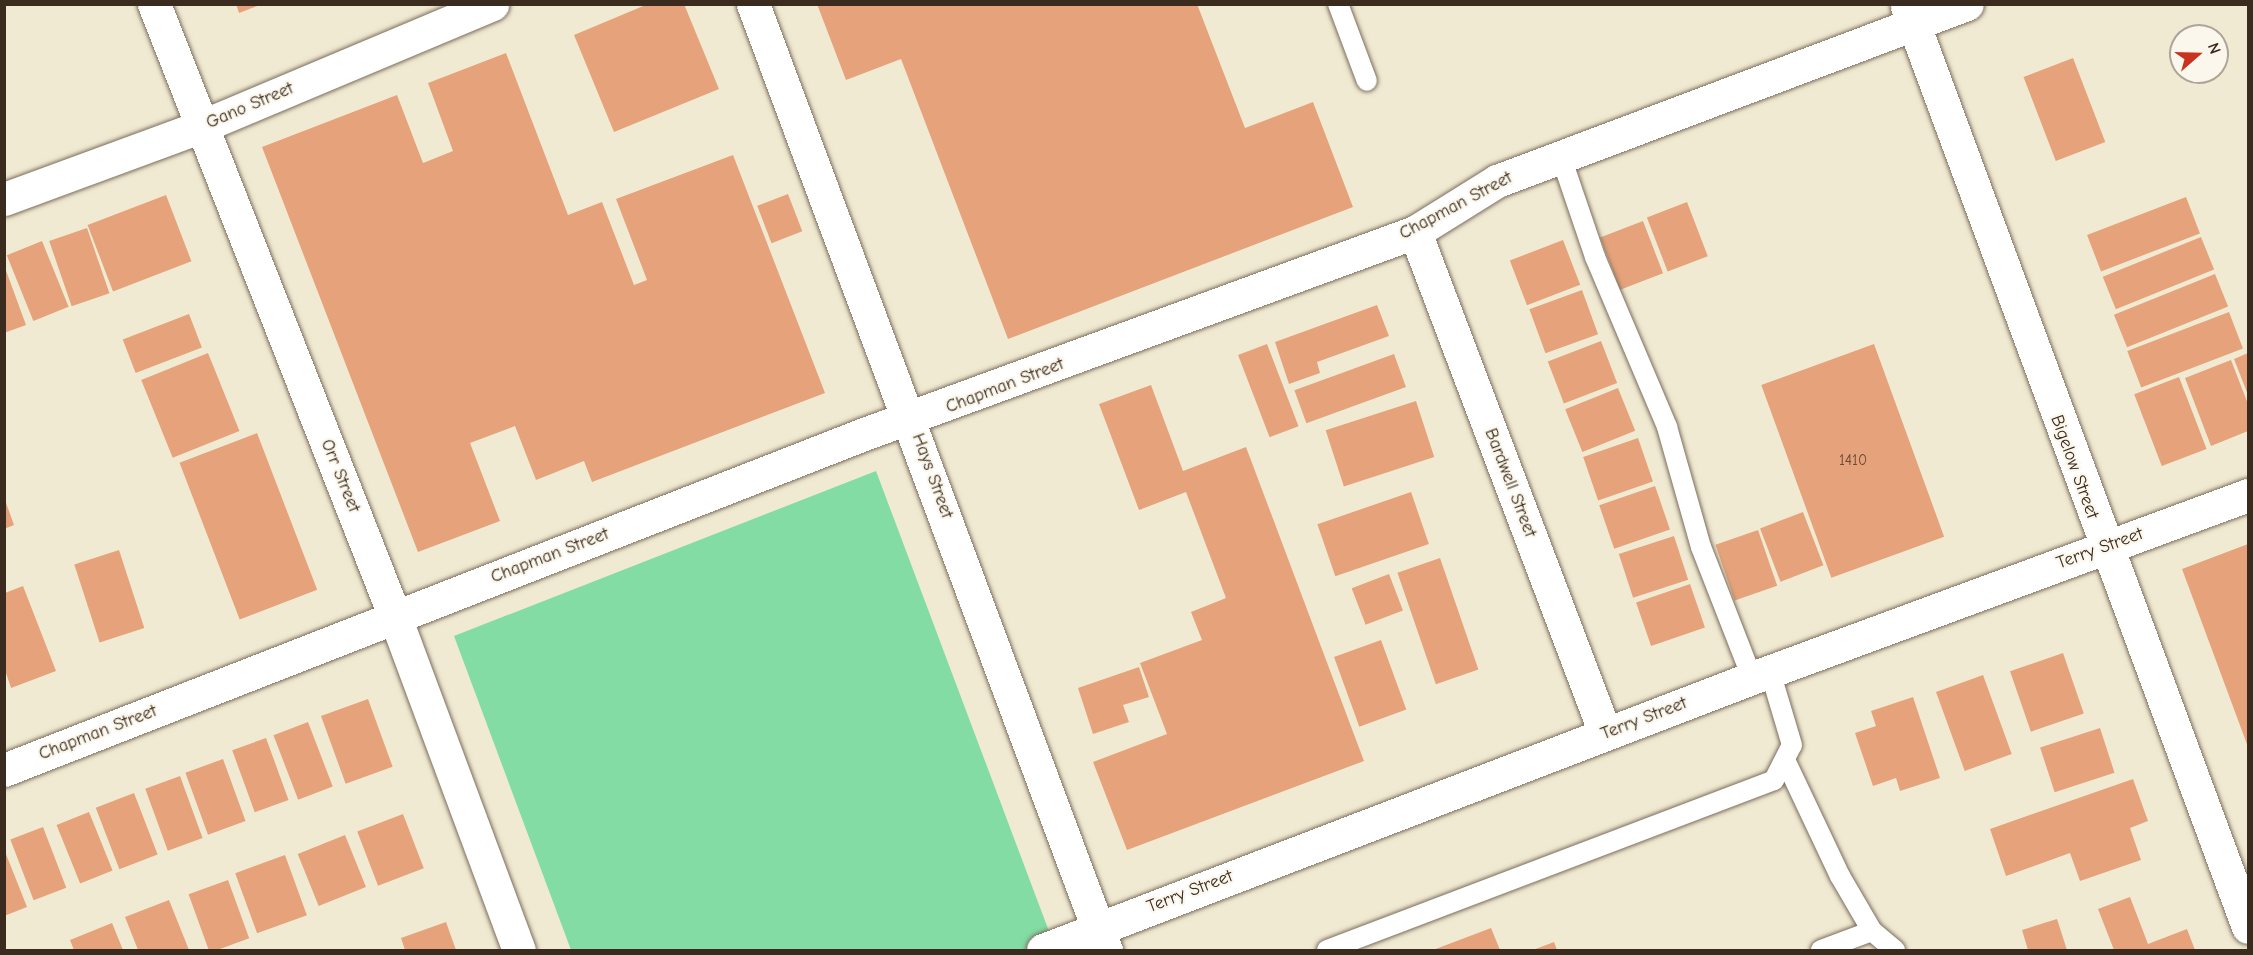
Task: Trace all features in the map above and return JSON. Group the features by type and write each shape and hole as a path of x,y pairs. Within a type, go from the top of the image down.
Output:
{"street":[{"name":"Orr Street","path":"154,4 200,127 395,617 519,951"},
{"name":"Gano Street","path":"4,199 200,127 492,4"},
{"name":"Hays Street","path":"753,4 912,421 1102,939"},
{"name":"Chapman Street","path":"4,770 864,434 912,421 1415,232 1497,181 1910,15 1967,4"},
{"name":"Bigelow Street","path":"1910,15 2104,547 2248,927"},
{"name":"Bardwell Street","path":"1415,232 1605,733"},
{"name":"Terry Street","path":"1044,951 1102,939 1605,733 2248,495"}],"lane":[{"path":"1338,4 1367,81"},
{"path":"1327,951 1774,780 1787,764 1792,745 1701,547 1667,427 1594,257 1561,157"},
{"path":"1787,764 1872,930 1895,951"},
{"path":"1821,951 1872,930"}],"green space":[{"path":"876,471 1056,950 571,950 454,636"}],"building":[{"path":"236,4 260,4 260,5 239,13"},
{"path":"648,4 684,4 719,89 614,132 574,35"},
{"path":"817,4 1197,4 1245,128 1313,102 1353,207 1008,339 901,59 846,80"},
{"path":"506,53 568,215 602,202 634,285 647,280 616,199 733,155 825,393 592,482 584,461 536,480 515,426 470,443 500,521 418,552 262,147 397,95 423,163 453,151 428,83"},
{"path":"2073,58 2105,142 2056,161 2024,77"},
{"path":"788,194 802,231 772,243 757,206"},
{"path":"166,195 191,261 113,291 88,225"},
{"path":"2186,197 2200,233 2101,271 2087,235"},
{"path":"1687,202 1708,256 1668,272 1647,217"},
{"path":"1643,221 1663,273 1620,290 1600,237"},
{"path":"87,228 109,293 72,306 49,241"},
{"path":"2201,237 2214,269 2116,309 2103,277"},
{"path":"1563,240 1580,285 1527,305 1510,260"},
{"path":"42,241 69,307 33,321 7,255"},
{"path":"4,265 26,325 4,333"},
{"path":"2215,274 2228,306 2127,347 2114,315"},
{"path":"1582,290 1598,334 1545,353 1529,309"},
{"path":"1377,305 1389,336 1317,362 1320,373 1289,384 1275,342"},
{"path":"2229,312 2243,348 2141,387 2127,351"},
{"path":"189,314 202,348 136,373 123,339"},
{"path":"1601,341 1617,383 1564,403 1548,361"},
{"path":"1267,344 1299,426 1270,437 1238,355"},
{"path":"1874,344 1944,537 1831,578 1761,385"},
{"path":"208,353 239,431 173,458 141,380"},
{"path":"2248,353 2248,395 2234,359"},
{"path":"1394,354 1406,387 1306,423 1294,390"},
{"path":"2231,360 2248,404 2248,431 2211,446 2185,378"},
{"path":"2179,377 2207,449 2162,466 2134,394"},
{"path":"1151,385 1183,471 1246,447 1364,761 1127,850 1093,762 1167,734 1140,663 1202,640 1191,612 1226,598 1186,492 1139,510 1099,404"},
{"path":"1618,388 1635,431 1582,452 1565,409"},
{"path":"1416,401 1434,457 1344,486 1326,430"},
{"path":"257,433 317,590 240,620 180,463"},
{"path":"1638,438 1653,481 1598,500 1583,457"},
{"path":"1655,486 1670,529 1614,549 1599,505"},
{"path":"1411,492 1429,544 1335,576 1317,524"},
{"path":"4,501 14,525 4,529"},
{"path":"1803,512 1823,565 1780,582 1760,528"},
{"path":"1758,530 1777,586 1735,600 1715,545"},
{"path":"1674,536 1688,580 1633,598 1619,554"},
{"path":"2248,544 2248,747 2182,569"},
{"path":"119,550 144,628 100,643 74,565"},
{"path":"1440,558 1478,670 1436,684 1397,573"},
{"path":"1389,574 1403,610 1366,625 1352,588"},
{"path":"1690,584 1705,627 1651,646 1636,603"},
{"path":"23,586 56,671 11,688 5,670 5,593"},
{"path":"1381,640 1406,710 1359,727 1334,657"},
{"path":"2063,653 2084,714 2031,732 2010,671"},
{"path":"1139,667 1149,697 1123,705 1129,722 1093,734 1078,688"},
{"path":"1983,675 2012,754 1965,771 1936,692"},
{"path":"1913,697 1940,778 1900,791 1896,778 1873,786 1855,733 1876,726 1871,711"},
{"path":"368,699 393,767 346,784 321,716"},
{"path":"308,722 333,786 298,800 273,735"},
{"path":"2100,728 2115,773 2055,792 2040,747"},
{"path":"266,738 289,800 255,812 232,750"},
{"path":"223,759 246,821 208,835 185,773"},
{"path":"180,776 203,838 168,851 145,789"},
{"path":"2133,779 2148,821 2130,828 2141,860 2080,881 2070,853 2006,876 1990,829"},
{"path":"134,793 158,855 119,869 96,808"},
{"path":"89,812 113,870 80,884 57,825"},
{"path":"403,814 424,868 378,886 357,832"},
{"path":"43,827 66,888 34,900 10,840"},
{"path":"345,835 366,887 319,906 298,854"},
{"path":"4,849 27,907 4,916"},
{"path":"285,855 307,915 257,933 235,873"},
{"path":"228,880 249,938 217,950 209,950 189,894"},
{"path":"2130,897 2148,944 2187,929 2195,950 2114,950 2098,909"},
{"path":"169,900 189,950 138,950 125,917"},
{"path":"2057,919 2067,950 2028,950 2022,930"},
{"path":"446,922 456,950 405,950 401,938"},
{"path":"112,923 123,950 74,950 70,940"},
{"path":"1491,928 1500,950 1433,950"},
{"path":"1554,942 1557,950 1533,950"}]}
